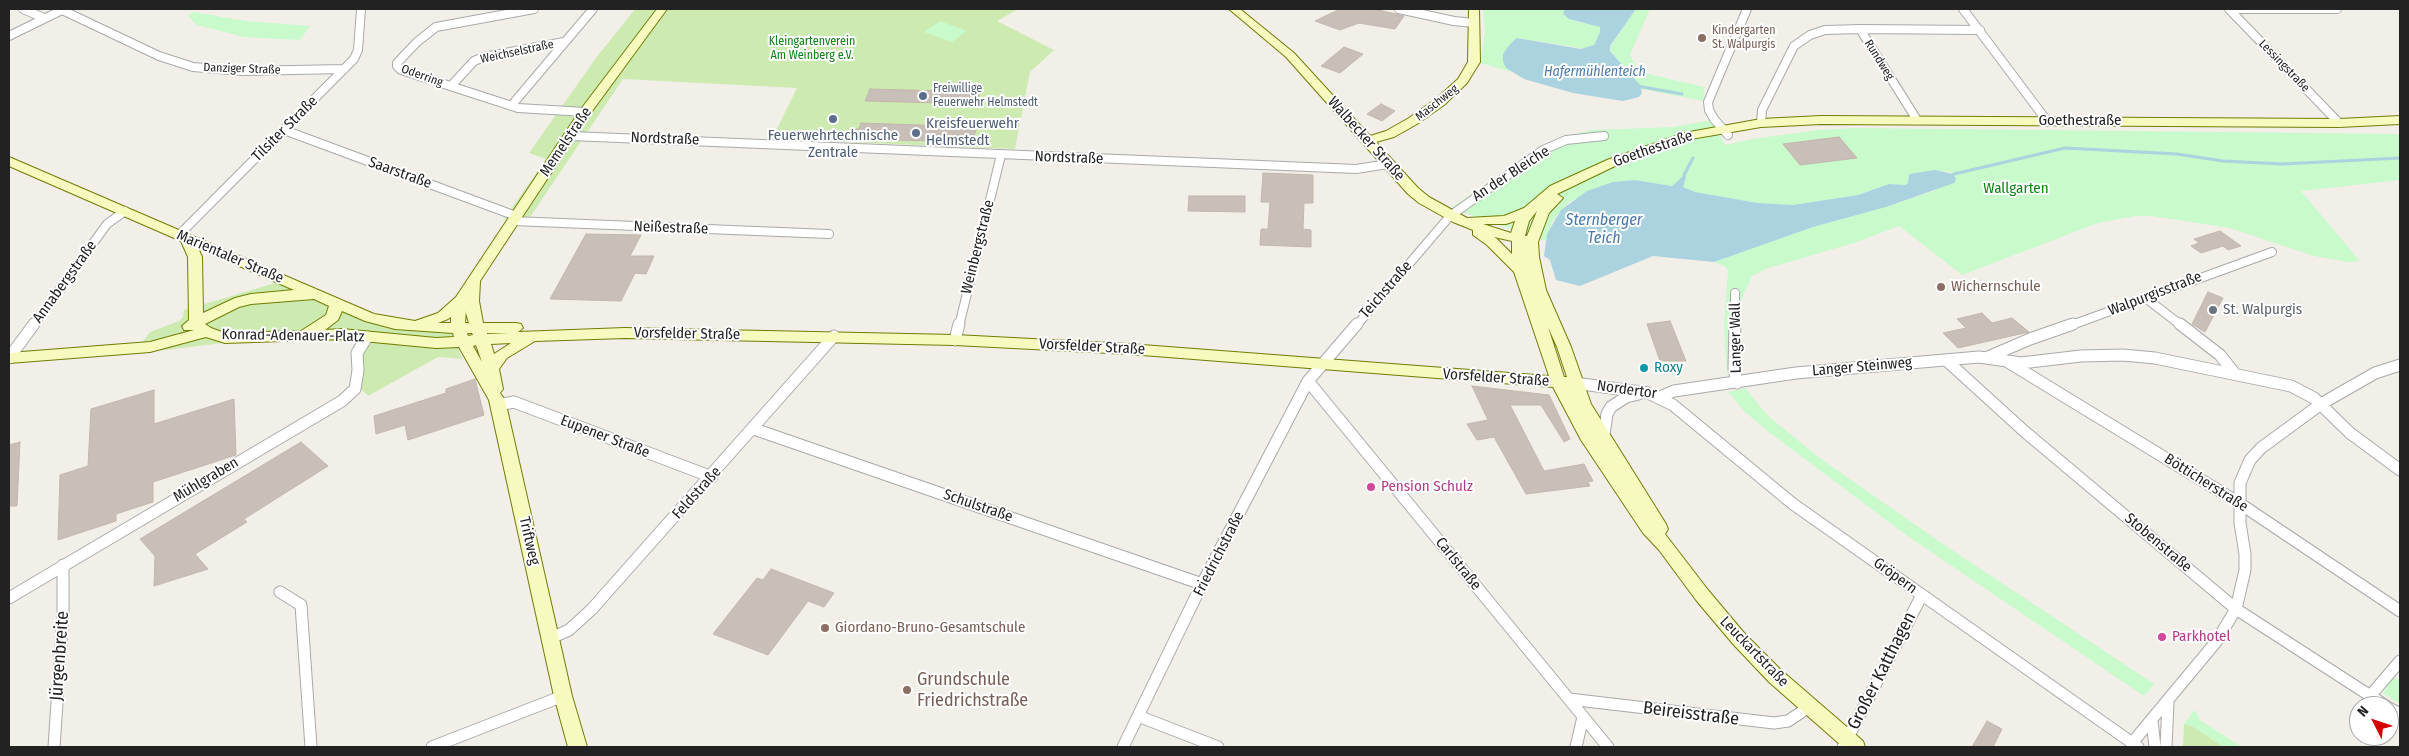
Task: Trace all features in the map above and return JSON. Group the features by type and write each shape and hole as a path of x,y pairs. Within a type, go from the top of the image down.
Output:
{"main road":[{"name":"Memelstraße","path":"461,335 458,312 462,298 585,112 662,9"},
{"name":"Walbecker Straße","path":"1234,9 1290,55 1388,164 1424,200 1454,217 1525,241"},
{"name":"Maschweg","path":"1368,141 1390,134 1413,121 1440,102 1463,82 1474,62 1474,9"},
{"name":"Goethestraße","path":"1525,241 1520,228 1529,212 1555,188 1588,172 1674,140 1821,120"},
{"name":"Goethestraße","path":"1525,241 1543,212 1570,189 1631,164 1725,132 1761,122 1917,120 2340,123 2400,120"},
{"name":"Goethestraße","path":"2340,123 2400,127"},
{"name":"Marientaler Straße","path":"9,161 260,269 336,305 370,318 461,335"},
{"path":"1454,217 1506,220 1529,212"},
{"path":"1454,217 1492,242 1520,270 1543,333 1558,382 1575,383 1564,346 1539,290 1532,257 1525,241"},
{"path":"183,237 195,257 201,328"},
{"path":"1520,270 1525,241"},
{"name":"Memelstraße","path":"475,279 472,301 480,335 491,368 497,402"},
{"path":"9,358 164,344 201,328 235,303 263,296 291,294 318,297"},
{"path":"410,326 443,316 462,298"},
{"path":"296,336 326,324 336,311 336,305"},
{"name":"Konrad-Adenauer-Platz","path":"201,328 237,338 342,334 402,341 461,335"},
{"name":"Vorsfelder Straße","path":"480,335 613,329 625,332"},
{"name":"Vorsfelder Straße","path":"461,335 610,335 625,332 955,340 1130,349 1558,382"},
{"name":"Triftweg","path":"461,335 497,402 563,696 577,747"},
{"path":"491,368 507,351 540,336"},
{"name":"Leuckartstraße","path":"1558,382 1587,436 1649,528 1665,545 1702,595 1739,639 1849,745"},
{"name":"Leuckartstraße","path":"1575,383 1584,405 1659,526 1665,545"}],"street":[{"path":"22,9 44,18"},
{"path":"9,36 62,9"},
{"name":"Danziger Straße","path":"62,9 159,56 193,67 242,71 344,69"},
{"name":"Tilsiter Straße","path":"183,237 354,59 358,50 361,9"},
{"name":"Oderring","path":"534,9 436,27 417,42 396,64 401,70 511,106 525,109 585,112"},
{"path":"511,106 592,9"},
{"path":"1399,9 1454,21 1474,23"},
{"path":"1725,132 1709,110 1708,102 1747,9"},
{"path":"1963,9 2047,121"},
{"path":"2229,9 2337,9"},
{"name":"Lessingstraße","path":"2229,9 2340,123"},
{"path":"1860,29 1980,30"},
{"name":"Rundweg","path":"1761,122 1762,110 1794,46 1810,35 1825,30 1860,29 1917,120"},
{"name":"Weichselstraße","path":"451,86 474,62 484,57 564,42"},
{"name":"Saarstraße","path":"284,130 514,219"},
{"name":"Nordstraße","path":"570,136 1356,169 1388,164"},
{"name":"An der Bleiche","path":"1454,217 1543,150 1573,138 1604,136"},
{"name":"Weinbergstraße","path":"955,340 1001,155"},
{"name":"Annabergstraße","path":"9,358 107,224 125,211"},
{"name":"Teichstraße","path":"1322,364 1454,217"},
{"name":"Neißestraße","path":"514,219 829,234"},
{"name":"Walpurgisstraße","path":"2038,337 2272,252"},
{"name":"Langer Wall","path":"1735,293 1734,368 1737,383"},
{"path":"2147,299 2220,355 2235,374"},
{"name":"Feldstraße","path":"550,638 569,630 592,609 712,477 834,336"},
{"name":"Mühlgraben","path":"9,598 342,401 355,389 358,370 357,353 367,337"},
{"name":"Langer Steinweg","path":"1737,383 1796,373 1988,357 2038,337"},
{"name":"Langer Steinweg","path":"1988,357 2008,362 2034,362 2081,356 2123,355 2155,358 2292,386 2321,404 2350,433 2400,470"},
{"name":"Stobenstraße","path":"1946,360 2024,431 2236,609 2370,696"},
{"name":"Bötticherstraße","path":"2008,362 2018,370 2124,431 2239,503 2400,611"},
{"name":"Friedrichstraße","path":"1122,747 1202,584 1308,380 1322,364"},
{"path":"2135,745 2216,642 2236,609 2246,570 2239,503 2240,483 2250,460 2261,448 2321,404 2375,373 2400,365"},
{"name":"Carlstraße","path":"1308,380 1608,747"},
{"name":"Nordertor","path":"1575,383 1648,393 1660,397 1674,391 1737,383"},
{"path":"1604,435 1607,414 1610,408 1626,397 1648,393"},
{"name":"Gröpern","path":"1660,397 1688,415 1734,456 1793,504 2135,745"},
{"name":"Eupener Straße","path":"497,402 514,402 712,477"},
{"name":"Schulstraße","path":"754,429 866,466 1202,584"},
{"name":"Jürgenbreite","path":"54,747 63,613 63,565"},
{"path":"280,592 301,605 311,747"},
{"name":"Großer Katthagen","path":"1849,745 1922,596"},
{"path":"2370,696 2400,661"},
{"path":"432,747 563,696"},
{"name":"Beireisstraße","path":"1569,699 1774,723 1788,721 1809,707"},
{"path":"2166,747 2168,702"},
{"path":"1138,716 1218,747"},
{"path":"1576,747 1583,717"},
{"path":"2152,721 2155,747"}],"green space":[{"name":"Kleingartenverein Am Weinberg e.V.","path":"635,9 1018,9 997,21 1054,50 1030,72 1015,149 772,139 797,88 623,79 524,226 504,219 546,159 529,153 596,58"},
{"path":"1483,9 1565,9 1564,16 1577,22 1594,24 1600,27 1600,32 1594,45 1587,49 1517,38 1506,68 1511,72 1481,63 1485,31"},
{"path":"1636,9 1650,9 1630,55 1640,72 1704,87 1704,101 1641,89 1612,53 1610,47"},
{"path":"193,12 246,21 310,26 300,40 244,37 197,25 188,16"},
{"path":"940,21 967,31 952,42 924,32"},
{"name":"Wallgarten","path":"1711,120 1725,145 1752,139 1819,130 1854,128 2400,134 2400,180 2301,191 2360,261 2348,262 2314,256 2230,228 2152,216 2135,216 2098,223 1962,275 1899,226 1854,243 1768,268 1752,276 1741,300 1739,371 1744,375 1727,375 1724,324 1728,271 1726,267 1714,262 1813,227 1886,207 1934,191 1953,174 1947,171 1908,177 1908,183 1905,185 1889,184 1858,195 1793,205 1758,203 1695,192 1683,187 1682,176 1672,186 1635,180 1613,182 1569,202 1553,221 1545,241 1451,208 1539,148 1558,138 1592,130 1674,127"},
{"path":"292,278 353,308 390,319 455,325 454,336 462,359 438,357 368,396 358,386 363,358 361,341 231,342 133,354 150,332 179,321 183,317 184,310"},
{"path":"1745,388 1768,416 1821,459 1943,544 2154,684 2144,696 1906,535 1770,433 1745,412 1728,392"},
{"path":"2393,677 2400,681 2400,704 2399,696 2388,696 2383,693"},
{"path":"2194,710 2199,717 2198,719 2242,747 2224,747 2192,726 2184,724"},
{"path":"2184,724 2192,726 2224,747 2183,747"}],"water":[{"name":"Hafermühlenteich","path":"1565,9 1636,9 1610,46 1610,51 1640,85 1642,93 1639,97 1623,101 1573,93 1524,79 1506,68 1503,54 1517,38 1581,49 1594,45 1600,32 1600,27 1569,19 1563,14"},
{"name":"Sternberger Teich","path":"1935,170 1953,174 1956,179 1954,183 1886,207 1813,227 1714,262 1653,256 1580,286 1556,280 1550,260 1544,256 1547,234 1561,210 1587,191 1613,182 1635,180 1672,186 1684,175 1686,177 1683,187 1695,192 1758,203 1793,205 1858,195 1889,184 1905,185 1908,183 1909,174"}],"building":[{"path":"1340,9 1374,9 1404,16 1395,29 1359,23 1340,30 1315,21"},
{"path":"1344,47 1363,54 1340,73 1321,66"},
{"name":"Freiwillige Feuerwehr Helmstedt","path":"870,89 980,92 977,104 865,101"},
{"path":"1381,104 1395,111 1382,121 1367,114"},
{"name":"Kreisfeuerwehr Helmstedt","path":"861,123 977,127 972,142 855,139 856,129 859,129"},
{"path":"1839,137 1857,158 1800,165 1783,144"},
{"path":"1263,173 1313,175 1313,203 1304,203 1303,229 1311,230 1311,247 1260,245 1261,229 1268,229 1270,202 1261,202"},
{"path":"1189,196 1245,196 1245,212 1188,211"},
{"path":"2220,231 2241,246 2228,250 2223,246 2201,253 2191,246 2199,243 2194,239"},
{"path":"586,234 641,235 630,256 654,256 646,274 635,273 621,301 550,299"},
{"name":"St. Walpurgis","path":"2208,292 2223,298 2205,332 2192,324"},
{"name":"Wichernschule","path":"1982,313 1992,323 2012,318 2029,332 1958,348 1943,333 1966,328 1957,319"},
{"path":"1670,321 1686,361 1660,361 1647,324"},
{"path":"475,379 484,415 408,440 405,425 376,434 374,416 446,393 446,389"},
{"path":"1472,386 1549,395 1570,439 1564,442 1541,405 1510,405 1544,471 1584,464 1593,481 1588,482 1590,486 1526,494 1494,437 1477,440 1467,424 1488,420"},
{"path":"154,390 154,424 234,399 236,455 153,482 153,502 116,514 116,521 58,540 60,475 88,466 91,409"},
{"path":"20,442 17,506 9,506 9,445"},
{"path":"301,442 328,466 244,519 247,522 195,554 208,569 154,586 155,556 140,539"},
{"path":"771,569 834,593 824,607 808,601 768,655 713,634 757,578 763,580"},
{"path":"1987,721 2002,729 1993,747 1972,747"}],"waterway":[{"path":"1637,86 1682,94"},
{"path":"1954,174 2065,148 2177,154 2223,161 2282,164 2400,158"},
{"path":"1684,175 1693,158"}],"place":[{"name":"Kindergarten St. Walpurgis","path":"1702,38"},
{"name":"Freiwillige Feuerwehr Helmstedt","path":"923,96"},
{"name":"Feuerwehrtechnische Zentrale","path":"833,119"},
{"name":"Kreisfeuerwehr Helmstedt","path":"916,133"},
{"name":"Wichernschule","path":"1941,287"},
{"name":"St. Walpurgis","path":"2213,310"},
{"name":"Roxy","path":"1644,368"},
{"name":"Pension Schulz","path":"1371,487"},
{"name":"Giordano-Bruno-Gesamtschule","path":"825,628"},
{"name":"Parkhotel","path":"2162,637"},
{"name":"Grundschule Friedrichstraße","path":"907,690"}]}
